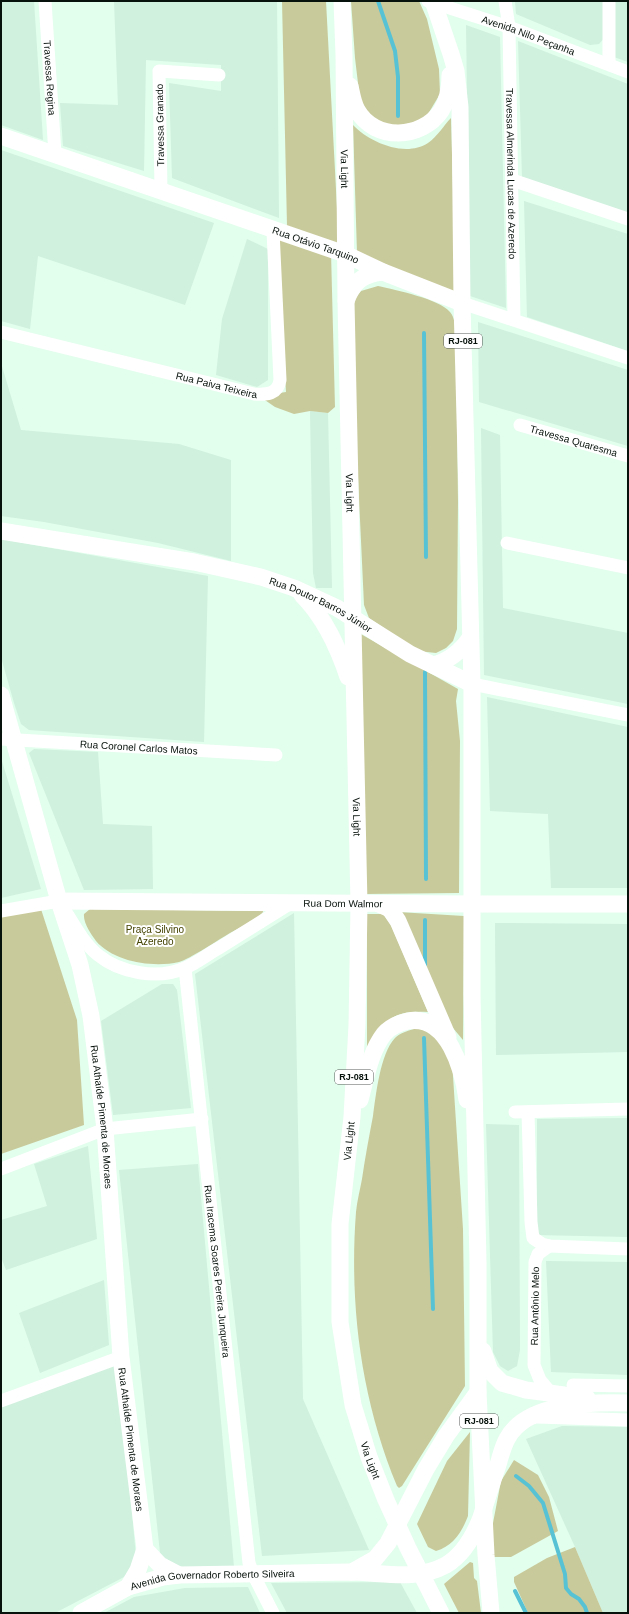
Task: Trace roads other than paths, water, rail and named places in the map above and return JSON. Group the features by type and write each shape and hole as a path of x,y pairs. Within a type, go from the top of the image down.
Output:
{"main road":[{"name":"Via Light","path":"342,1 344,55 346,301 357,615 353,693 359,904 357,1025 350,1134 340,1224 339,1296 341,1329 353,1405 361,1434 398,1526 420,1574 442,1613"},
{"name":"RJ-081","path":"431,2 448,42 456,71 460,107 462,303 472,684 472,994 479,1334 478,1392 487,1570 491,1613"},
{"path":"344,55 352,96 359,112 374,126 388,132 402,133 413,131 425,126 435,118 444,106 450,83 448,42"},
{"name":"Rua Otávio Tarquino","path":"1,136 273,231 345,254 383,272 462,303"},
{"path":"346,301 351,289 360,279 369,274 383,272"},
{"name":"Rua Doutor Barros Júnior","path":"1,531 194,562 261,577 294,588 337,608 357,615 410,654 472,684"},
{"path":"294,588 315,609 326,624 342,659 353,693"},
{"path":"433,665 444,661 460,651 470,638"},
{"name":"Rua Athaíde Pimenta de Moraes","path":"1,695 7,740 49,891 80,965 87,996 106,1129 121,1357 145,1549 138,1570 128,1587"},
{"name":"Rua Dom Walmor","path":"49,891 291,903 628,904"},
{"path":"379,904 390,909 398,921 458,1063 466,1095 476,1167"},
{"path":"350,1134 372,1058 381,1039 389,1029 405,1022 417,1020 426,1022 441,1033 452,1049"},
{"path":"479,1334 488,1368 498,1381 522,1389 611,1402 628,1403"},
{"name":"Avenida Governador Roberto Silveira","path":"351,1572 369,1563 378,1556 388,1543 398,1526 426,1468 446,1436 478,1392"},
{"path":"538,1414 566,1407 611,1402"},
{"name":"Avenida Governador Roberto Silveira","path":"81,1613 128,1587 163,1577 179,1575 351,1572 403,1575 420,1574 444,1566 457,1556 471,1540 507,1439 514,1428 538,1414"},
{"path":"145,1549 160,1565 179,1575"}],"street":[{"name":"Travessa Regina","path":"45,1 55,154"},
{"name":"Travessa Almerinda Lucas de Azeredo","path":"505,1 509,27 514,320"},
{"path":"609,1 609,64"},
{"name":"Avenida Nilo Peçanha","path":"431,2 509,27 628,72"},
{"name":"Travessa Granado","path":"161,191 159,70 219,75"},
{"path":"512,180 628,219"},
{"name":"Rua Paiva Teixeira","path":"1,332 254,394 272,392 279,386 280,380 273,231"},
{"name":"Rua Otávio Tarquino","path":"462,303 628,358"},
{"name":"Travessa Quaresma","path":"520,425 628,456"},
{"path":"506,544 628,568"},
{"name":"Rua Doutor Barros Júnior","path":"472,684 628,715"},
{"name":"Rua Coronel Carlos Matos","path":"7,740 276,755"},
{"path":"1,911 49,891 97,954 114,965 133,971 164,974 185,968 291,903"},
{"name":"Rua Iracema Soares Pereira Junqueira","path":"185,968 249,1563 273,1613"},
{"path":"628,1110 522,1112 532,1236 538,1242 549,1246 628,1249"},
{"path":"1,1169 106,1129 202,1119"},
{"name":"Rua Antônio Melo","path":"549,1246 538,1254 536,1262 534,1365 538,1378 550,1392"},
{"path":"1,1401 121,1357"},
{"path":"573,1385 628,1386"},
{"path":"538,1414 628,1420"}],"waterway":[{"path":"378,1 395,51 398,77 398,116"},
{"path":"424,333 426,557"},
{"path":"425,672 426,879"},
{"path":"425,920 425,965"},
{"path":"424,1038 433,1309"},
{"path":"516,1476 529,1486 543,1503 565,1574 566,1588 571,1594 579,1599 585,1607 587,1613"},
{"path":"515,1591 526,1613"}],"park label":[{"name":"Praça Silvino Azeredo","path":"155,934"}]}
